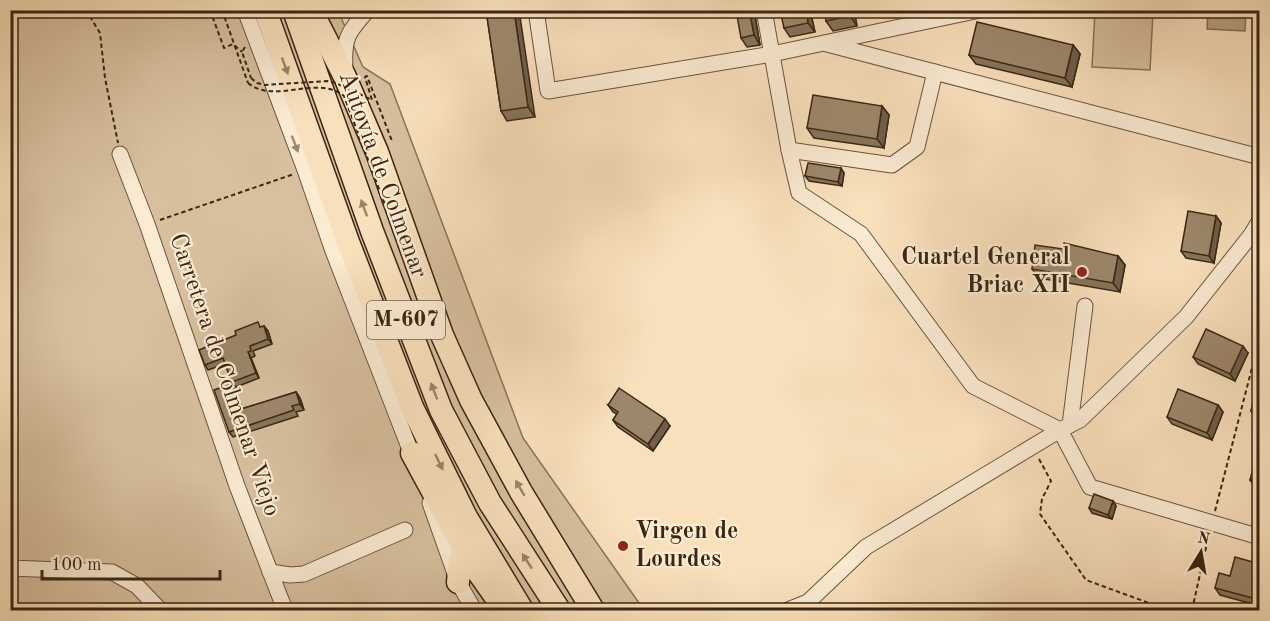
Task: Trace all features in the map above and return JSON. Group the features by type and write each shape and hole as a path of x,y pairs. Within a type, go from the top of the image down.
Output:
{"highway":[{"name":"M-607","path":"265,10 348,242 412,407 466,516 522,610"},
{"name":"Autovía de Colmenar","path":"294,10 372,231 441,410 490,503 559,610"},
{"path":"314,17 345,77 381,162 442,335 471,400 521,492 593,610"},
{"path":"412,453 471,562 505,610"},
{"path":"458,582 460,561 471,562"}],"street":[{"path":"236,10 250,48 305,171 333,251 412,453 458,582 474,610"},
{"path":"245,10 250,48"},
{"path":"345,77 344,50 350,30 368,10"},
{"path":"536,10 548,91 772,54 980,10"},
{"path":"764,10 799,193 861,234 973,386 1065,427"},
{"path":"314,17 332,33 350,30"},
{"path":"824,44 1260,157"},
{"path":"789,150 892,165 917,147 935,72"},
{"name":"Carretera de Colmenar Viejo","path":"120,154 147,224 237,486 285,610"},
{"path":"788,610 807,602 840,574 859,552 1088,413 1186,317 1251,235 1260,220"},
{"path":"1085,306 1065,427 1090,487 1260,537"},
{"path":"270,572 290,575 304,574 405,530"},
{"path":"10,568 112,573 137,586 160,610"}],"path":[{"path":"86,10 100,33 105,78 120,154"},
{"path":"210,10 224,48 233,44 250,48 251,78 257,83 265,85 327,81 372,100 365,76 367,76 392,141"},
{"path":"222,10 248,83 255,88 269,91 330,88 344,96 387,210"},
{"path":"147,224 305,171"},
{"path":"1192,610 1260,337"},
{"path":"1032,448 1051,481 1042,499 1040,514 1086,580 1168,610"}],"shaded area":[{"path":"10,11 338,11 363,67 390,84 523,438 644,610 11,610"},
{"path":"1095,11 1153,11 1150,70 1092,67"},
{"path":"1208,11 1246,11 1245,31 1207,29"}],"building":[{"path":"486,10 514,10 528,107 501,111"},
{"path":"736,10 749,10 754,35 741,38"},
{"path":"780,10 806,10 808,23 784,28"},
{"path":"824,10 849,10 850,16 826,21"},
{"path":"977,22 1073,45 1065,78 969,55"},
{"path":"813,95 882,106 877,139 807,128"},
{"path":"808,163 841,168 838,182 805,176"},
{"path":"1188,211 1216,216 1209,256 1181,251"},
{"name":"Cuartel General Briac XII","path":"1064,243 1118,256 1113,283 1032,269 1035,245 1063,249"},
{"path":"258,322 260,327 264,326 268,339 250,346 251,351 248,352 256,373 232,382 223,358 205,365 199,350 236,335 235,331"},
{"path":"1206,329 1243,346 1230,374 1193,357"},
{"path":"1260,376 1260,413 1251,411"},
{"path":"231,384 241,409 296,392 300,404 292,406 294,410 229,432 214,390"},
{"path":"619,388 665,419 648,444 613,420 618,412 608,405"},
{"path":"1178,389 1218,405 1207,433 1167,417"},
{"path":"1255,461 1260,462 1260,482 1250,480"},
{"path":"1094,494 1113,501 1108,515 1089,508"},
{"path":"1235,557 1260,564 1260,600 1215,588 1219,573 1230,576"}],"place":[{"name":"Cuartel General Briac XII","path":"1082,272"},
{"name":"Virgen de Lourdes","path":"623,546"}]}
